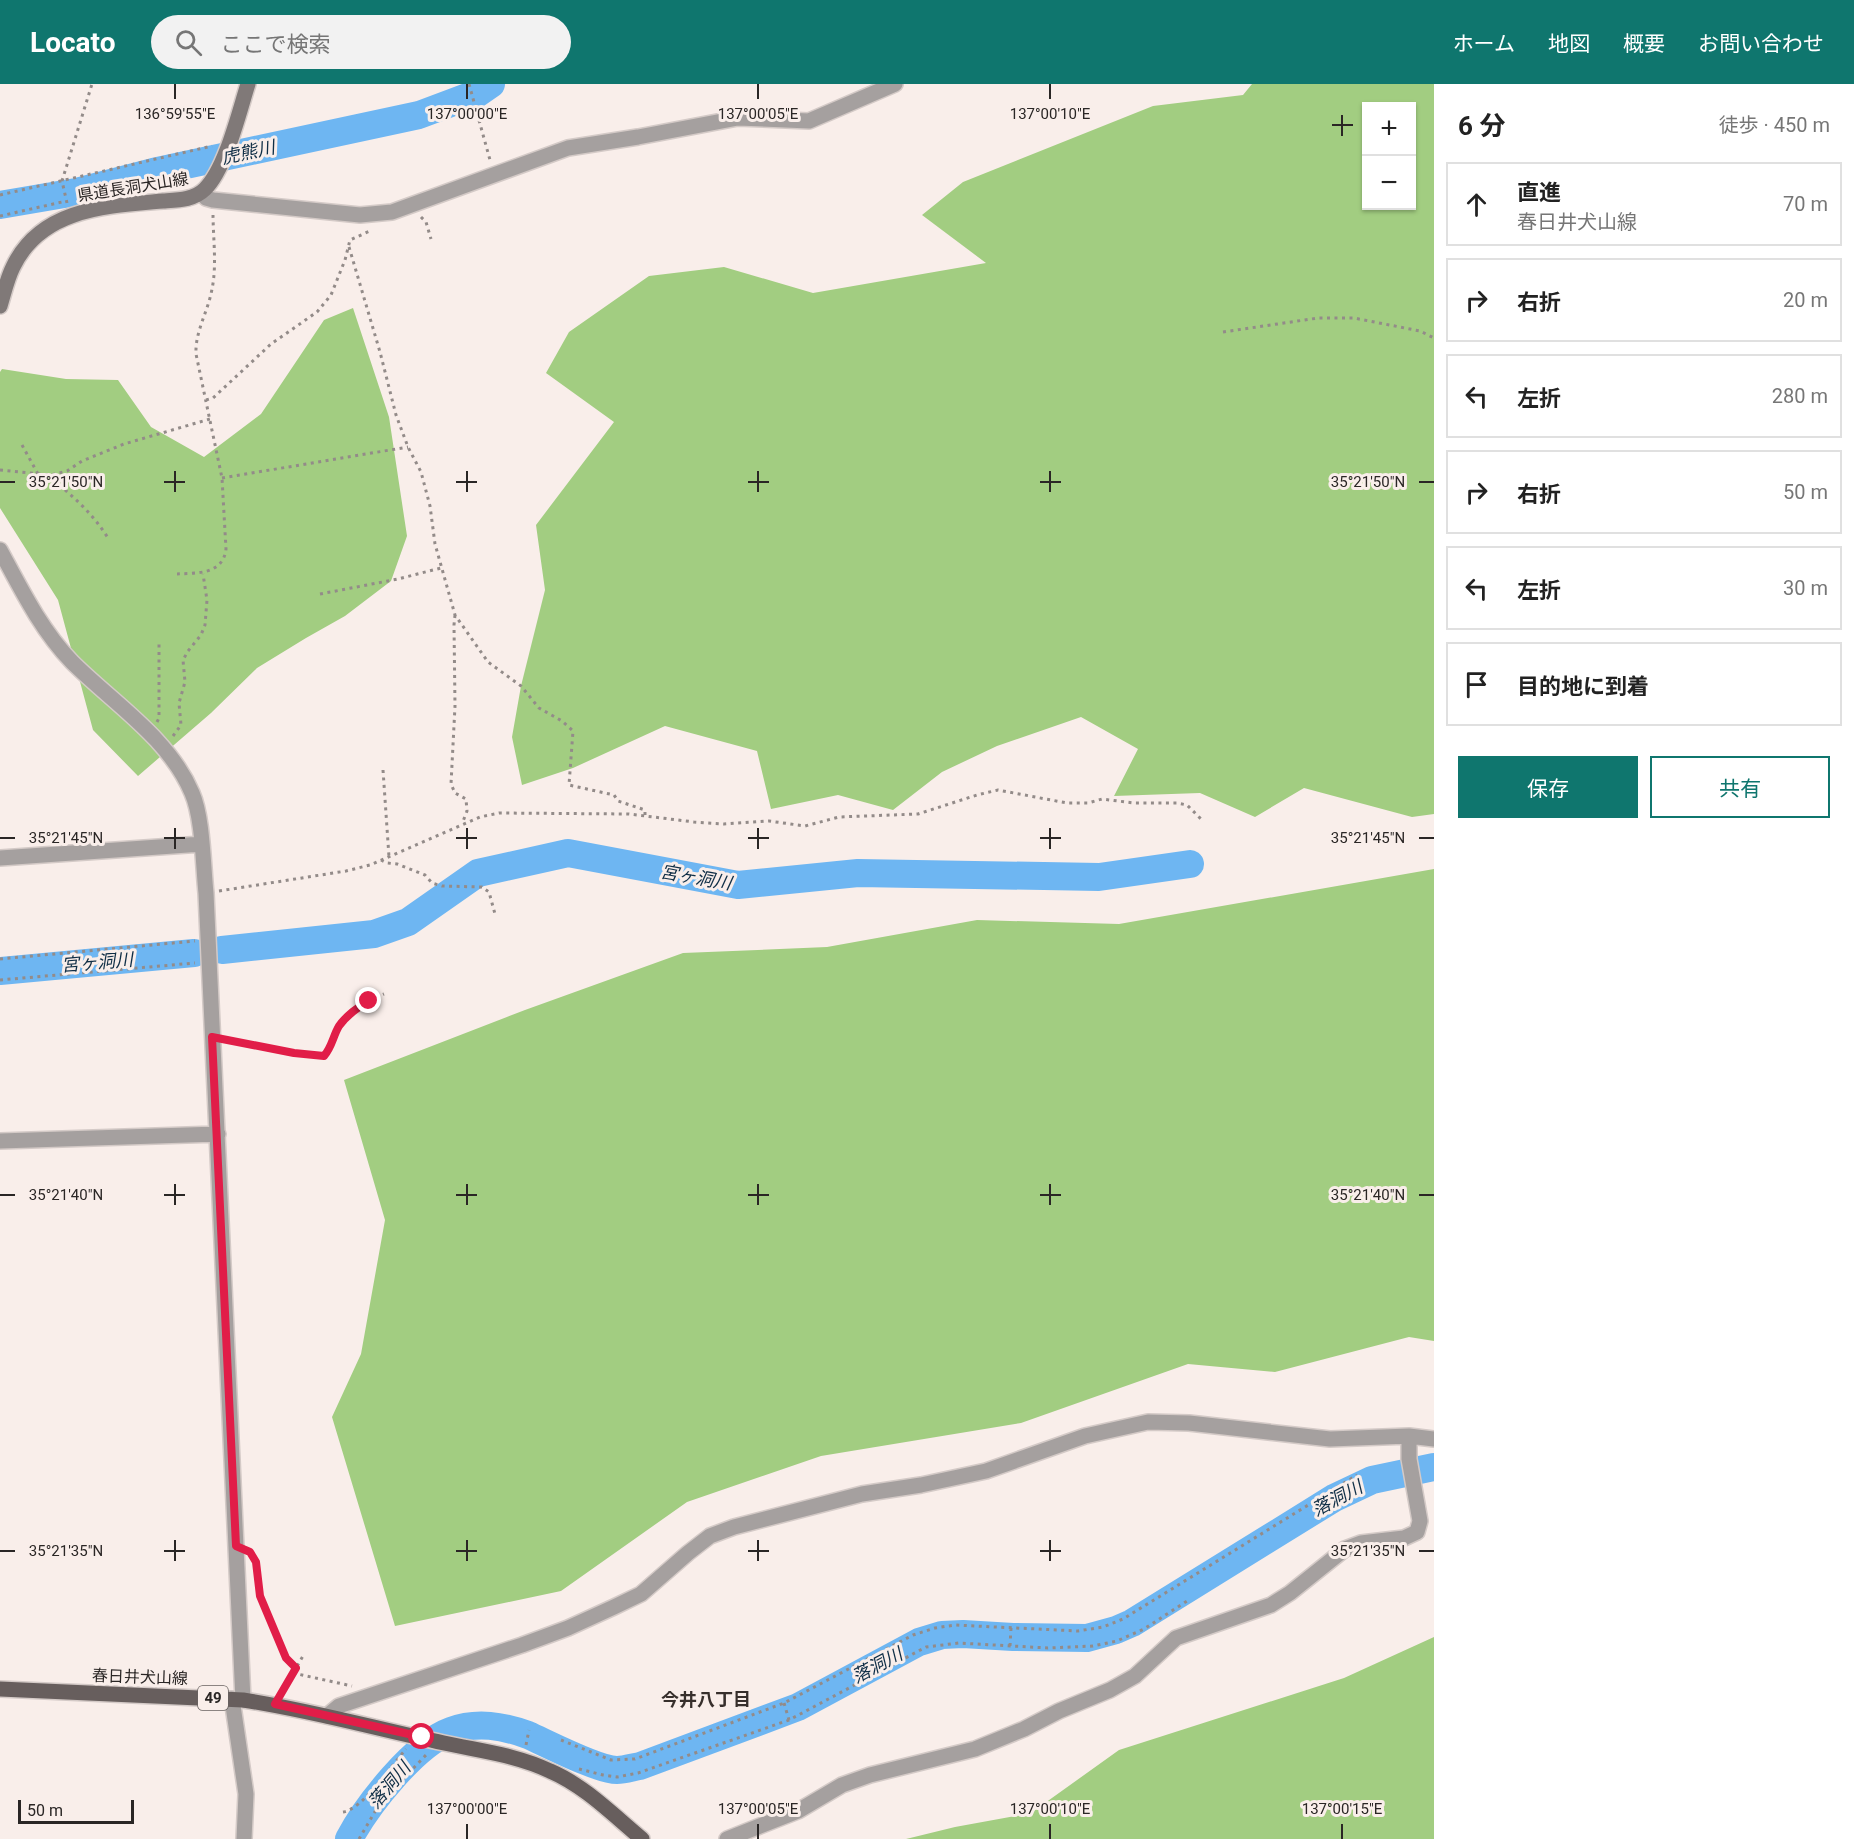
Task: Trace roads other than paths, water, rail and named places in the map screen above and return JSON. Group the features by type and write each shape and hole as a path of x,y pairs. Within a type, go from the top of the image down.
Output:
{"main road":[{"name":"県道長洞犬山線","path":"0,306 11,269 18,256 48,226 63,218 97,208 207,196 211,182 220,167 248,84"},
{"name":"春日井犬山線","path":"0,1689 237,1699 275,1704 520,1759 551,1771 575,1784 642,1839"}],"street":[{"path":"207,196 360,215 392,212 568,148 638,138 738,118 809,121 895,84"},
{"path":"0,550 30,606 49,635 79,668 150,734 174,762 193,794 202,844 206,893 218,1134 236,1546 237,1699 246,1794 244,1839"},
{"path":"0,858 202,844"},
{"path":"0,1141 218,1134"},
{"path":"327,1716 339,1706 522,1645 568,1628 614,1607 641,1594 710,1536 734,1527 862,1494 921,1485 986,1471 1085,1436 1148,1422 1189,1423 1330,1439 1409,1436 1434,1439"},
{"path":"727,1839 798,1811 842,1785 870,1775 975,1749 1024,1729 1059,1711 1110,1690 1135,1676 1176,1638 1271,1605 1290,1593 1345,1549 1361,1543 1404,1538 1417,1533 1420,1521 1409,1459 1409,1436"}],"waterway":[{"name":"虎熊川","path":"0,205 76,192 153,172 419,115 478,93 491,84"},
{"name":"宮ヶ洞川","path":"222,950 374,934 408,922 478,873 568,853 738,885 858,873 1099,877 1190,864"},
{"name":"宮ヶ洞川","path":"0,971 194,953"},
{"name":"落洞川","path":"349,1839 367,1810 393,1777 422,1749 451,1731 480,1725 500,1727 528,1735 609,1769 620,1770 640,1766 798,1707 919,1642 942,1635 1087,1638 1116,1630 1132,1623 1334,1498 1372,1480 1434,1467"}],"district":[{"name":"今井八丁目","path":"706,1699"}]}
